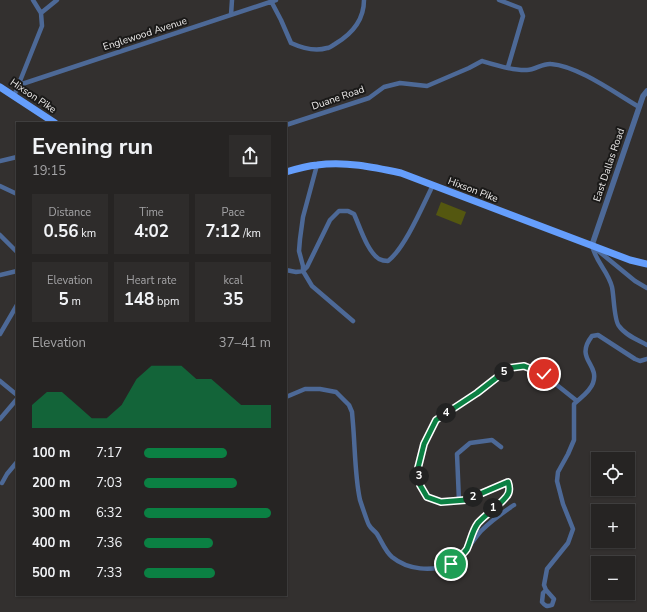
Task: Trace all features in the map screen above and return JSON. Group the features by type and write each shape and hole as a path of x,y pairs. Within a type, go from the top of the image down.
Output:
{"main road":[{"name":"Hixson Pike","path":"0,87 53,122"},
{"name":"Hixson Pike","path":"287,172 317,165 347,164 379,168 401,173 630,260 647,264"}],"street":[{"path":"14,96 42,26 41,13 33,0"},
{"path":"41,13 57,0"},
{"path":"231,15 232,0"},
{"path":"274,1 291,44 313,50 327,48 346,38 359,21 363,11 364,0"},
{"path":"499,0 520,8 523,16 508,67"},
{"name":"Englewood Avenue","path":"19,86 274,1"},
{"name":"Duane Road","path":"287,125 369,98 384,87 400,83 428,86 482,61 502,67 528,70 548,64 559,65 581,73 639,107"},
{"name":"East Dallas Road","path":"592,245 639,107 643,96 647,91"},
{"path":"0,161 16,157"},
{"path":"317,165 303,216 299,252 303,271 312,286 353,321"},
{"path":"287,270 296,272 303,271 307,267 330,220 339,211 348,211 354,214 366,242 374,254 380,260 388,261 394,257 404,241 433,185"},
{"path":"0,186 16,194"},
{"path":"0,235 16,251"},
{"path":"592,245 635,281 647,288"},
{"path":"592,245 594,254 607,274 611,285 615,303 615,318 618,326 647,345"},
{"path":"0,274 16,271"},
{"path":"0,334 16,307"},
{"path":"546,590 544,585 547,569 568,543 574,529 563,504 557,481 558,472 574,440 574,404 588,392 593,384 595,376 585,357 585,348 592,336 598,335 635,359 640,361 647,359"},
{"path":"467,549 472,533 478,524 487,513 506,497 510,488 508,482 466,500 459,501 441,502 427,497 420,485 418,468 424,444 436,420 477,393 509,368 524,366 544,374 577,401"},
{"path":"0,380 16,394"},
{"path":"287,397 305,389 320,389 336,392 349,405 353,424 360,500 368,524 377,533 383,546 392,557 406,564 418,568 436,568 451,564 461,557 490,522 514,505"},
{"path":"0,419 16,400"},
{"path":"459,501 457,454 470,443 492,440 501,447"},
{"path":"2,483 16,463"}],"shaded area":[{"path":"441,202 466,212 461,225 436,215"}],"route":[{"path":"451,564 461,557 467,549 472,533 478,524 487,513 506,497 510,488 508,482 466,500 441,502 427,497 420,485 418,468 424,444 436,420 477,393 509,368 524,366 544,374"}]}
